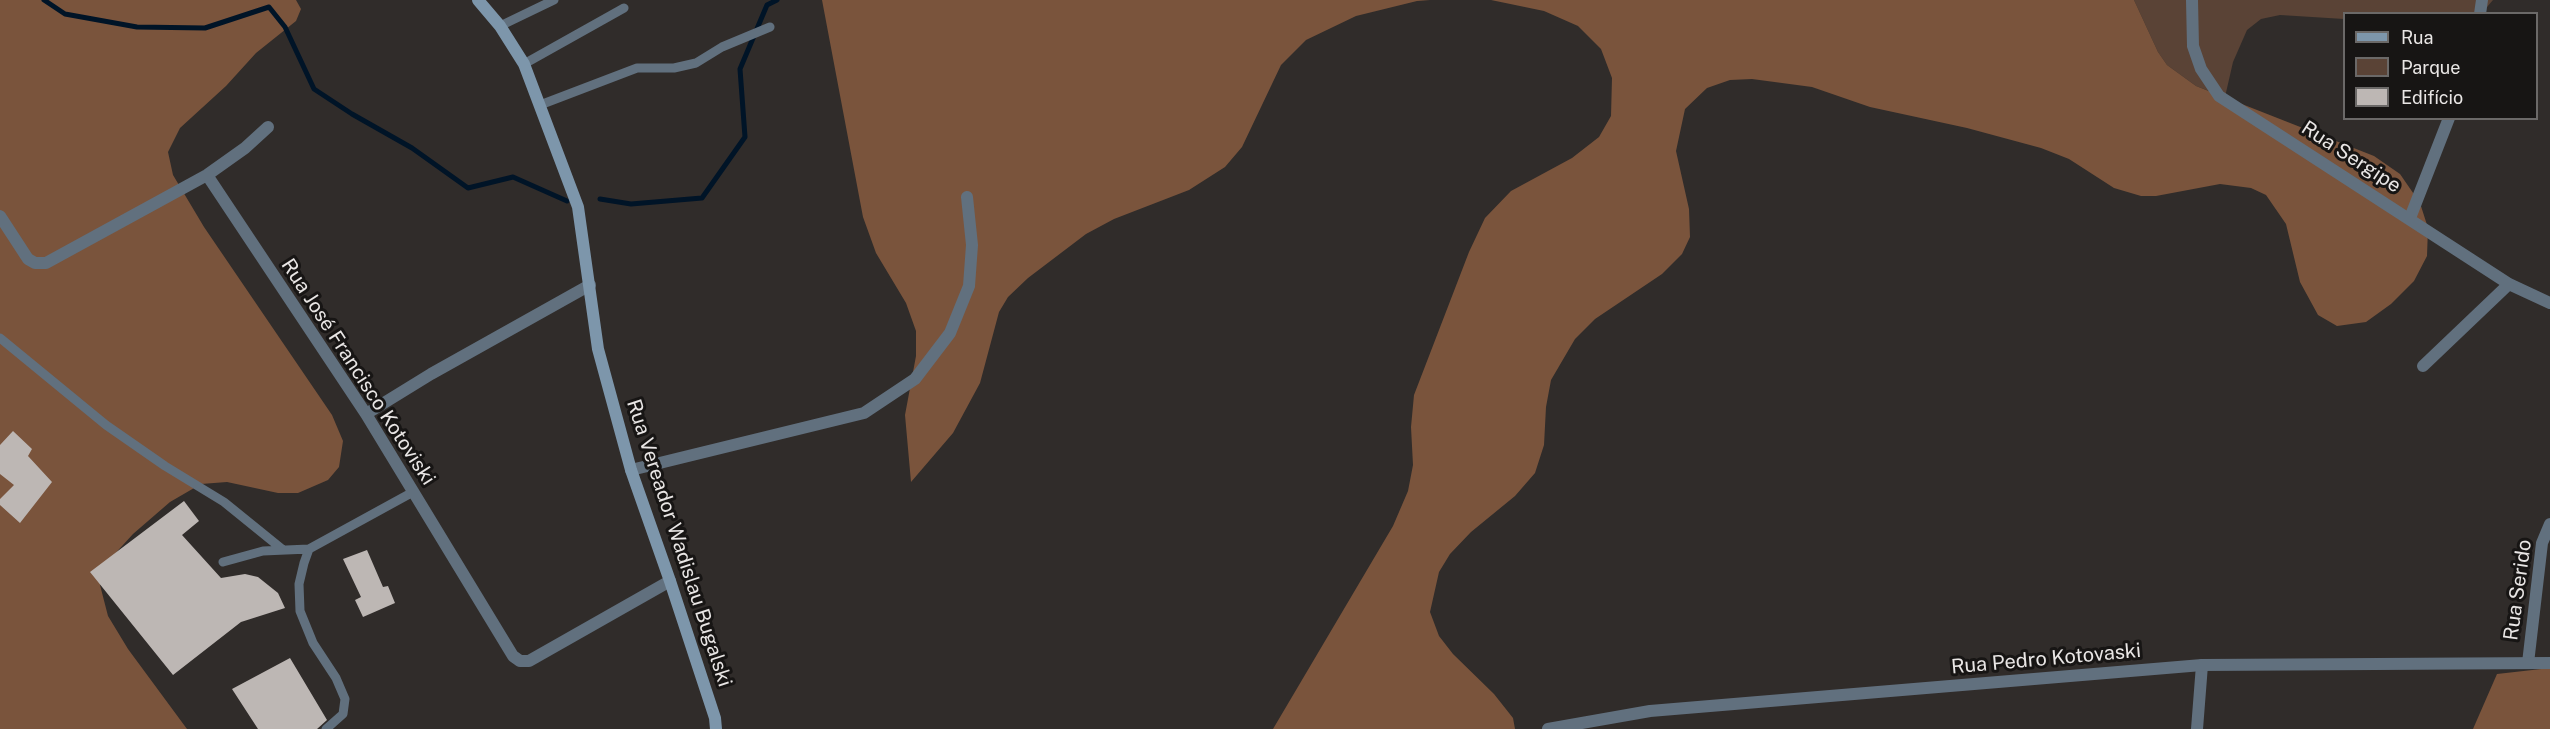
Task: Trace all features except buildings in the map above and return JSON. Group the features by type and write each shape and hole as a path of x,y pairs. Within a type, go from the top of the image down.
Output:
{"main road":[{"name":"Rua Vereador Wadislau Bugalski","path":"478,0 500,26 524,64 578,207 598,349 631,470 715,718 716,729"}],"street":[{"name":"Rua Sergipe","path":"2192,0 2193,46 2201,69 2219,96 2509,284 2550,303"},
{"path":"2410,218 2448,120"},
{"path":"0,216 28,259 35,263 46,263 207,175 245,148 268,127"},
{"name":"Rua José Francisco Kotoviski","path":"207,175 366,414 513,656 520,661 529,661 670,581"},
{"path":"631,470 864,413 915,379 950,333 969,286 972,246 967,197"},
{"path":"2423,366 2509,284"},
{"path":"366,414 590,285"},
{"name":"Rua Serido","path":"2528,663 2541,543 2550,524"},
{"name":"Rua Pedro Kotovaski","path":"1548,729 1650,711 2202,665 2550,663"},
{"path":"2197,729 2202,665"}],"lane":[{"path":"500,26 554,0"},
{"path":"524,64 624,8"},
{"path":"540,105 637,68 674,68 696,63 722,47 770,27"},
{"path":"0,338 106,426 224,502 282,549"},
{"path":"223,562 244,555 282,549 309,549 413,492"},
{"path":"309,549 299,584 300,611 313,642 336,678 345,699 343,714 326,729"}],"green space":[{"path":"2134,0 2493,0 2483,12 2343,12 2343,19 2280,15 2261,19 2247,30 2233,62 2225,97 2196,86 2167,65 2158,52"}],"shaded area":[{"path":"0,0 296,0 301,9 296,21 256,53 226,86 180,128 168,152 173,175 204,227 332,415 343,441 339,467 328,480 298,493 278,493 227,482 201,484 170,502 133,534 112,557 100,585 108,616 128,649 187,729 0,729"},
{"path":"822,0 1430,0 1356,16 1306,40 1281,65 1242,147 1225,167 1189,190 1114,219 1086,234 1028,278 1008,297 999,312 980,383 953,433 911,482 905,415 916,356 916,331 906,303 876,253 863,217"},
{"path":"1491,0 2134,0 2158,52 2167,65 2196,86 2374,156 2400,174 2420,203 2428,228 2427,256 2414,281 2391,304 2366,322 2337,326 2318,315 2300,282 2286,224 2266,195 2251,188 2220,184 2156,196 2141,196 2114,188 2069,159 2041,148 1967,128 1870,107 1812,87 1752,79 1730,80 1707,88 1685,109 1676,151 1689,209 1690,237 1682,254 1662,274 1595,319 1575,339 1551,380 1546,407 1544,445 1535,473 1515,496 1471,532 1450,554 1439,572 1430,612 1439,636 1453,654 1494,694 1513,718 1515,729 1273,729 1393,526 1408,491 1413,465 1411,427 1414,395 1469,252 1485,218 1511,191 1572,158 1599,137 1611,116 1612,78 1601,49 1578,26 1544,11"},
{"path":"2550,668 2550,729 2473,729 2497,674"}],"waterway":[{"path":"44,0 65,14 137,27 205,28 269,7 285,27 314,89 352,114 412,148 468,188 513,177 567,201"},
{"path":"600,199 631,204 702,198 745,137 740,69 767,5 777,0"}]}
